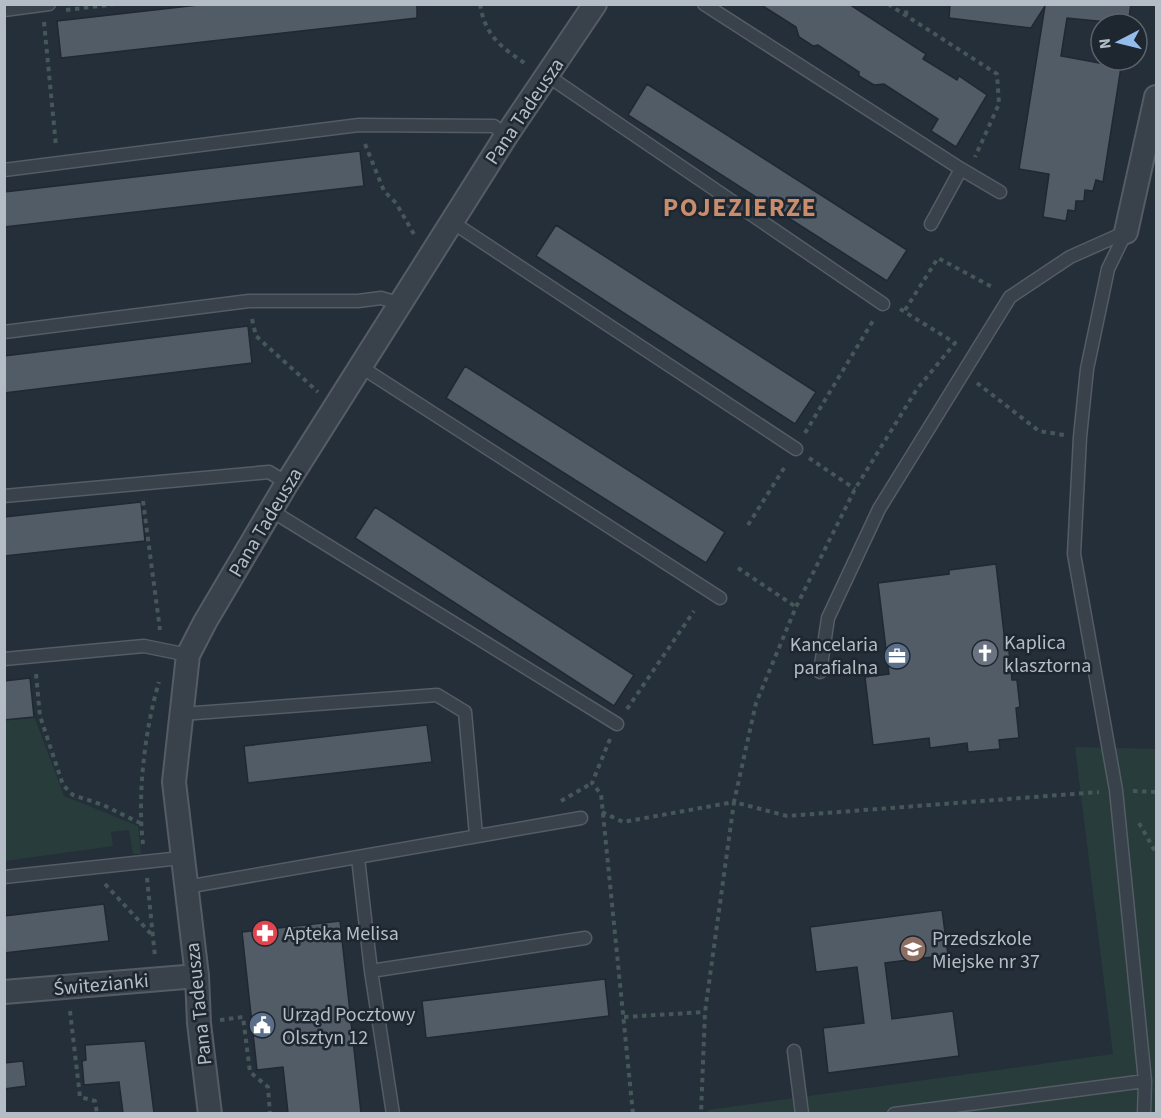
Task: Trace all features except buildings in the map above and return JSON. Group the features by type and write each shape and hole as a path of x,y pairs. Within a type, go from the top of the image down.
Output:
{"street":[{"name":"Pana Tadeusza","path":"210,1113 198,1023 197,976 181,858 174,782 188,656 205,622 287,483 506,136 540,72 596,4"},
{"path":"1126,232 1156,98"},
{"name":"Świtezianki","path":"4,992 197,976"}],"lane":[{"path":"704,4 1000,192"},
{"path":"4,10 47,10"},
{"path":"540,72 883,304"},
{"path":"4,170 358,125 494,126 506,136"},
{"path":"931,224 961,169"},
{"path":"452,222 796,449"},
{"path":"820,672 828,618 879,508 1010,297 1070,257 1126,232"},
{"path":"1126,232 1108,269 1087,369 1080,437 1074,554 1116,790 1145,1081 1144,1113"},
{"path":"4,332 249,301 358,301 381,298 401,304"},
{"path":"361,367 720,598"},
{"path":"4,496 268,472 287,483"},
{"path":"272,511 617,724"},
{"path":"4,659 144,646 188,656"},
{"path":"182,714 436,695 465,712 476,835"},
{"path":"186,887 581,818"},
{"path":"4,877 181,858"},
{"path":"358,858 370,971 393,1113"},
{"path":"370,971 585,938"},
{"path":"794,1051 802,1113"},
{"path":"894,1113 1145,1081"}],"path":[{"path":"63,10 116,4"},
{"path":"480,4 481,14 496,44 540,72"},
{"path":"888,4 997,74 999,104 973,162"},
{"path":"906,15 907,4"},
{"path":"47,10 43,24 58,163"},
{"path":"358,125 384,191 396,203 420,245"},
{"path":"905,310 938,258 1010,297"},
{"path":"249,301 256,336 299,372 320,395"},
{"path":"748,525 883,304 905,310 955,343 962,372 1040,431 1080,437"},
{"path":"701,1113 705,1012 734,802 756,703 796,606 855,489 917,389 963,336"},
{"path":"796,449 855,489"},
{"path":"141,482 161,639"},
{"path":"738,568 796,606"},
{"path":"633,1113 601,794 592,783 617,724 694,611"},
{"path":"35,667 40,716 63,785 73,795 103,805 140,824"},
{"path":"99,878 153,937 140,824 149,715 162,674"},
{"path":"581,818 603,812 623,822 734,802 787,816 1116,790"},
{"path":"70,1009 80,1097 95,1101 97,1113"},
{"path":"624,1017 705,1012"},
{"path":"198,1023 243,1017 250,1072 268,1087 270,1113"}],"green space":[{"path":"34,716 64,796 138,826 141,854 133,854 129,830 111,832 113,846 5,861 4,720"},
{"path":"1075,747 1156,749 1156,1113 707,1114 708,1110 1113,1054"}],"place":[{"name":"Kaplica klasztorna","path":"985,653"},
{"name":"Kancelaria parafialna","path":"897,656"},
{"name":"Apteka Melisa","path":"265,933"},
{"name":"Przedszkole Miejske nr 37","path":"913,949"},
{"name":"Urząd Pocztowy Olsztyn 12","path":"262,1025"}],"district":[{"name":"POJEZIERZE","path":"740,207"}]}
